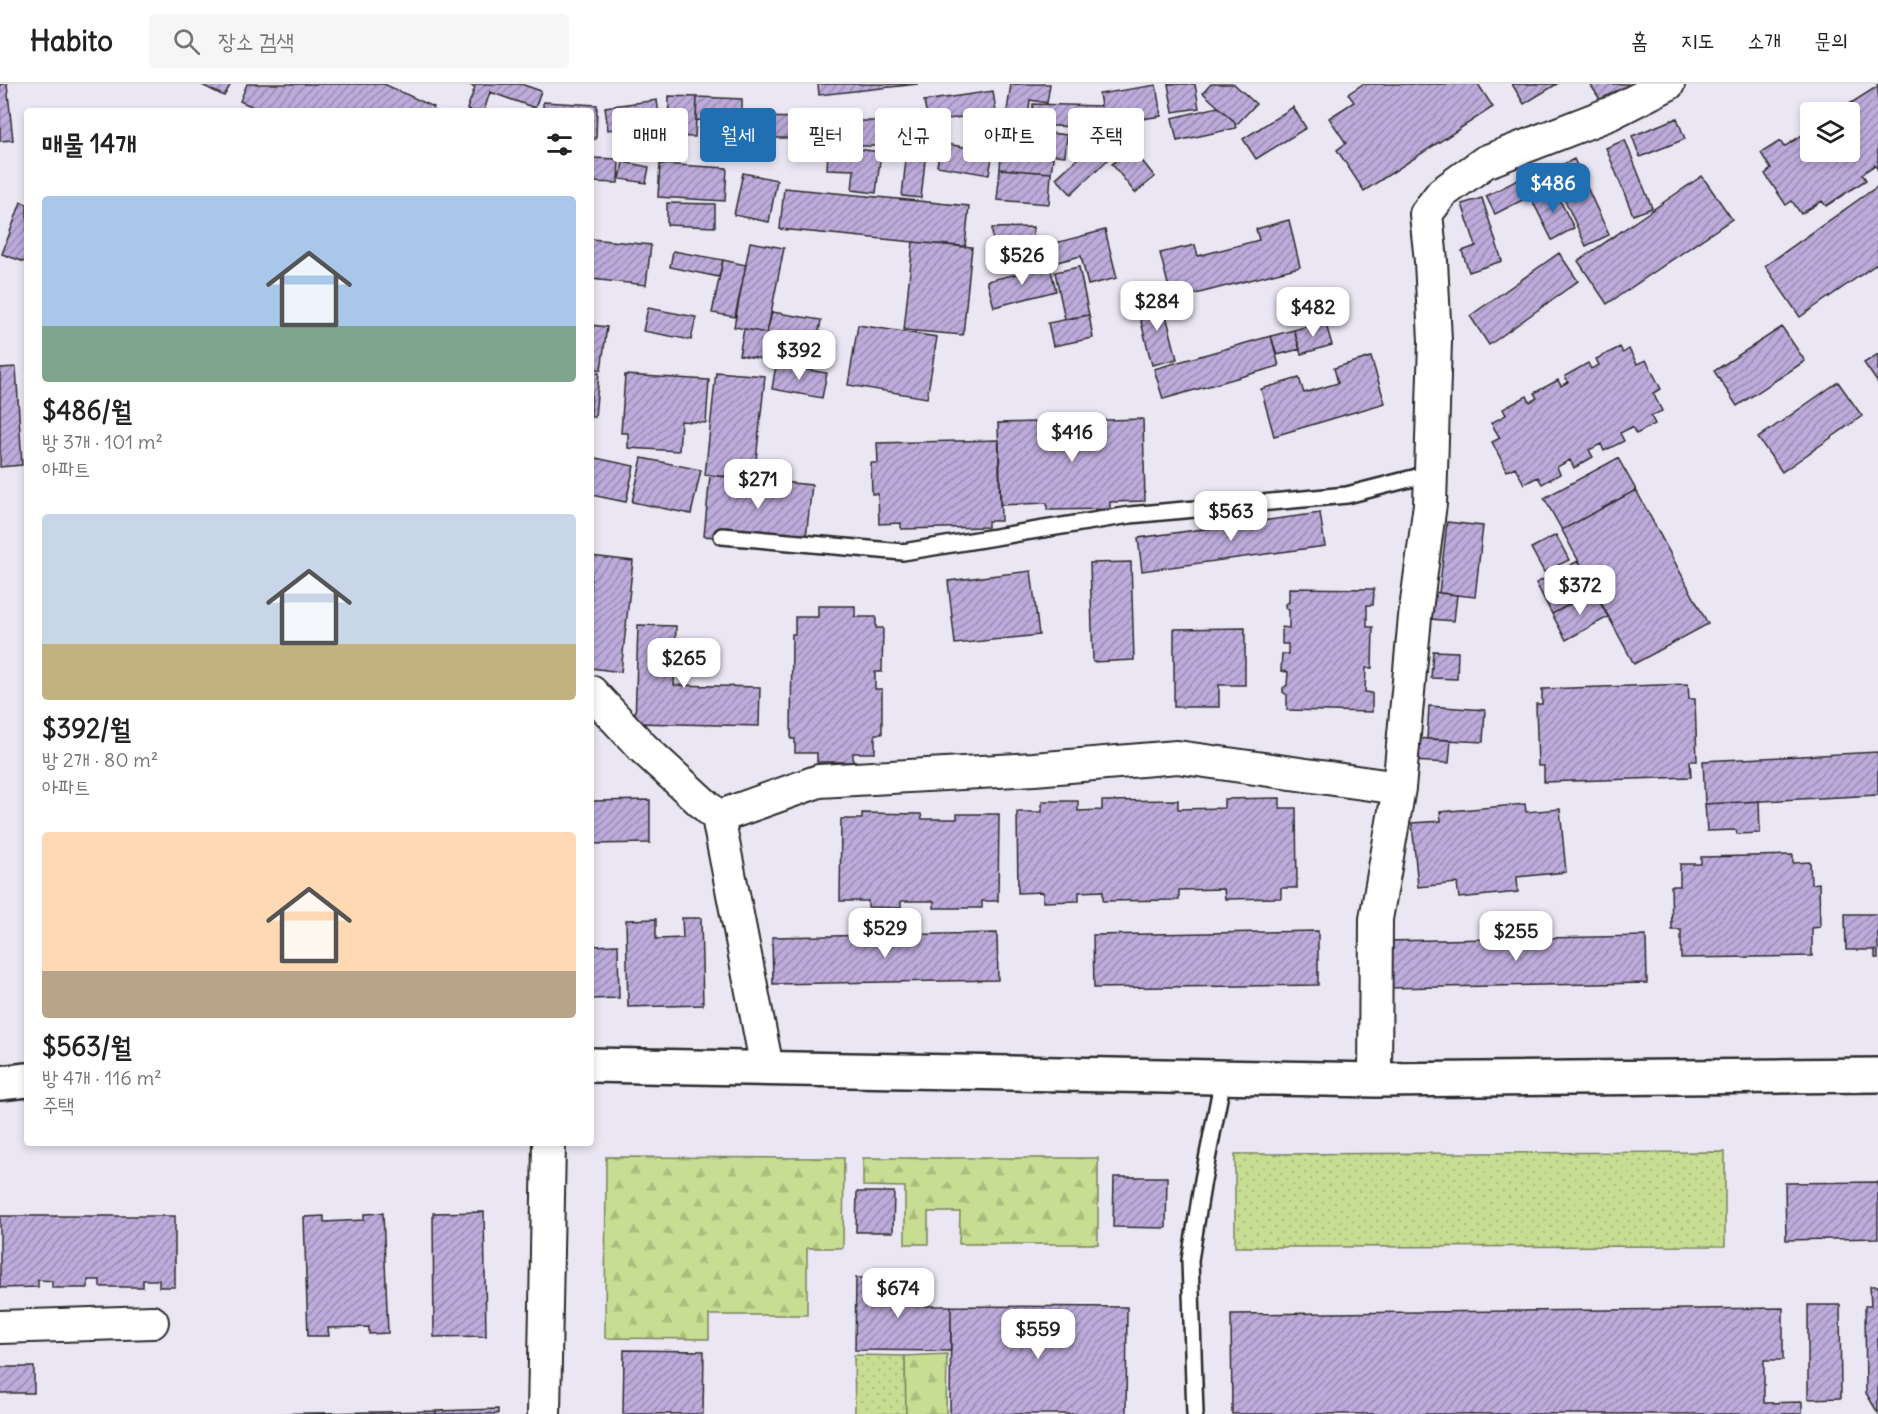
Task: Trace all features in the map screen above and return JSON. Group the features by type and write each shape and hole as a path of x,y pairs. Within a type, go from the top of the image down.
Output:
{"main road":[{"path":"594,1065 1375,1080 1878,1075"},
{"path":"0,1083 24,1080"}],"street":[{"path":"1375,1080 1376,919 1399,788 1415,617 1430,504 1429,474 1435,341 1431,261 1425,214 1442,193 1485,162 1609,114 1668,84"},
{"path":"594,695 643,748 718,818 767,1068"},
{"path":"718,818 819,781 1034,770 1177,758 1399,788"},
{"path":"544,1414 549,1146"},
{"path":"0,1327 152,1322"}],"lane":[{"path":"722,536 903,552 1130,515 1347,495 1429,474"},
{"path":"1195,1414 1190,1260 1223,1078"}],"green space":[{"path":"1725,1152 1725,1246 1235,1247 1235,1154"},
{"path":"606,1157 844,1158 843,1248 807,1248 807,1315 709,1315 709,1339 605,1338"},
{"path":"863,1158 1098,1158 1098,1244 959,1244 960,1212 928,1212 928,1244 905,1244 905,1187 863,1186"},
{"path":"947,1354 946,1414 906,1414 905,1356"},
{"path":"854,1355 905,1356 906,1414 855,1414"}],"building":[{"path":"0,84 7,84 13,140 0,141"},
{"path":"200,84 231,84 224,96"},
{"path":"247,84 384,84 434,107 255,108 240,101"},
{"path":"467,84 521,84 541,91 535,108 490,92 485,108 467,108 475,87"},
{"path":"818,84 918,84 819,95"},
{"path":"1011,84 1050,84 1047,103 1030,100 1029,108 1007,108"},
{"path":"1168,84 1195,84 1199,108 1173,112"},
{"path":"1211,84 1234,84 1256,104 1237,124 1203,93"},
{"path":"1363,84 1478,84 1493,107 1364,191 1337,150 1346,143 1329,118 1354,102 1348,94"},
{"path":"1512,84 1557,84 1524,104"},
{"path":"1590,84 1628,84 1630,86 1603,104"},
{"path":"1156,85 1161,116 1144,119 1144,108 1068,108 1068,127 1056,126 1056,108 1033,108 1033,104 1101,106 1099,94"},
{"path":"1878,86 1878,170 1875,165 1862,174 1866,180 1826,206 1822,201 1801,214 1792,201 1786,205 1765,174 1771,169 1761,153 1780,141 1784,147 1800,137 1800,162 1860,162 1860,102 1853,102"},
{"path":"993,91 995,108 963,108 963,117 951,119 951,108 925,108 924,101"},
{"path":"669,96 697,97 695,137 688,137 688,108 669,108"},
{"path":"697,97 742,99 742,108 700,108 700,120 696,120"},
{"path":"657,100 658,108 612,108 612,129 608,130 605,107"},
{"path":"543,102 597,105 596,139 594,139 594,108 543,108"},
{"path":"1218,107 1234,121 1236,128 1177,141 1172,118"},
{"path":"1293,107 1306,128 1256,159 1243,139"},
{"path":"776,117 788,118 788,138 776,138"},
{"path":"1677,118 1685,139 1640,157 1632,136"},
{"path":"863,121 875,121 875,146 863,146"},
{"path":"1056,134 1067,135 1065,156 1056,155"},
{"path":"1625,140 1652,208 1633,215 1606,148"},
{"path":"951,145 963,147 963,162 991,162 989,175 937,166 938,162 951,162"},
{"path":"863,150 875,151 875,162 880,162 876,193 852,190 854,170 827,169 827,162 863,162"},
{"path":"594,158 612,159 612,162 619,162 618,183 594,182"},
{"path":"1574,159 1609,235 1586,246 1551,170"},
{"path":"623,162 649,167 646,183 620,179"},
{"path":"906,162 925,162 921,198 902,196"},
{"path":"1000,162 1052,162 1051,173 1000,169"},
{"path":"1074,162 1105,162 1071,194 1056,178"},
{"path":"1115,162 1143,162 1155,177 1135,193 1112,164"},
{"path":"660,164 727,168 725,201 658,197"},
{"path":"1000,169 1051,173 1049,204 997,200"},
{"path":"1535,171 1544,189 1495,214 1486,196"},
{"path":"743,173 777,180 769,222 734,215"},
{"path":"1702,176 1732,219 1607,304 1578,261"},
{"path":"1878,186 1878,263 1800,317 1765,266"},
{"path":"784,188 969,206 965,247 780,229"},
{"path":"1554,189 1574,228 1552,240 1532,200"},
{"path":"1482,198 1502,261 1469,272 1462,251 1476,246 1462,204"},
{"path":"21,202 24,203 24,262 2,254"},
{"path":"667,203 715,204 715,227 667,225"},
{"path":"1289,220 1300,267 1172,300 1160,253 1195,245 1198,256 1259,240 1256,229"},
{"path":"1033,227 1033,248 993,249 992,228"},
{"path":"1105,230 1117,278 1088,285 1081,256 1053,263 1048,245"},
{"path":"594,239 651,245 646,285 594,279"},
{"path":"750,242 784,248 767,333 734,327"},
{"path":"913,242 972,247 963,335 904,330"},
{"path":"673,251 723,260 719,277 670,267"},
{"path":"1559,253 1578,281 1489,345 1470,316"},
{"path":"723,260 746,265 735,317 712,313"},
{"path":"1050,266 1056,291 994,307 987,281"},
{"path":"1079,267 1089,315 1065,319 1055,272"},
{"path":"1162,299 1177,359 1152,365 1137,306"},
{"path":"648,308 696,317 691,340 643,331"},
{"path":"772,312 821,320 813,368 739,355 744,329 767,333"},
{"path":"1089,315 1093,338 1053,346 1048,323"},
{"path":"1325,321 1332,345 1301,354 1294,330"},
{"path":"594,325 607,327 601,370 594,369"},
{"path":"858,325 937,337 927,398 848,385"},
{"path":"1782,327 1805,361 1737,406 1714,371"},
{"path":"1294,330 1300,349 1277,355 1271,336"},
{"path":"1271,336 1279,366 1163,399 1154,369"},
{"path":"1620,347 1623,353 1629,349 1637,364 1646,360 1661,389 1653,393 1662,411 1651,416 1655,424 1636,434 1632,427 1620,433 1624,441 1604,451 1601,444 1589,450 1593,457 1574,468 1570,460 1557,467 1560,474 1542,484 1538,477 1524,484 1515,467 1507,471 1492,442 1500,438 1491,423 1506,415 1503,409 1527,396 1530,402 1537,398 1534,393 1558,380 1561,386 1568,382 1565,376 1588,363 1591,369 1599,365 1596,359"},
{"path":"1878,354 1878,383 1864,363"},
{"path":"1371,357 1385,403 1274,436 1261,389 1299,378 1304,393 1338,383 1334,368"},
{"path":"776,365 827,373 822,398 772,389"},
{"path":"16,367 22,465 0,467 0,368"},
{"path":"716,372 765,376 754,479 705,475"},
{"path":"594,373 599,373 595,417"},
{"path":"625,375 709,380 706,423 681,421 679,451 628,448 628,433 621,433"},
{"path":"1838,382 1862,416 1782,472 1758,438"},
{"path":"1143,419 1145,501 1110,502 1110,509 1047,510 1047,503 1000,505 998,423"},
{"path":"999,440 1001,521 988,521 988,527 901,529 901,523 879,524 878,494 872,494 871,463 878,463 877,443"},
{"path":"594,458 634,466 626,502 594,496"},
{"path":"642,458 701,470 691,514 632,502"},
{"path":"1618,458 1636,490 1562,530 1544,498"},
{"path":"710,475 812,485 805,546 704,536"},
{"path":"1636,490 1708,624 1634,664 1562,530"},
{"path":"1320,513 1325,546 1142,571 1138,538"},
{"path":"1447,522 1483,526 1475,597 1439,593"},
{"path":"1556,535 1569,560 1544,572 1531,548"},
{"path":"594,556 633,561 621,672 594,668"},
{"path":"1578,561 1594,591 1552,614 1536,583"},
{"path":"1131,562 1134,660 1093,662 1090,563"},
{"path":"1031,571 1039,635 955,644 948,581"},
{"path":"1289,588 1374,589 1373,605 1367,605 1367,627 1373,627 1372,668 1366,668 1365,692 1372,693 1372,712 1287,710 1287,695 1283,692 1283,688 1287,685 1288,672 1281,671 1282,654 1288,654 1288,644 1282,644 1282,627 1289,628 1289,610 1285,608 1285,604 1289,602"},
{"path":"1594,591 1608,617 1566,640 1552,614"},
{"path":"1433,592 1457,595 1454,621 1430,619"},
{"path":"818,606 855,606 855,617 876,617 876,628 883,628 882,672 875,672 875,689 882,689 882,734 875,734 875,753 853,753 853,762 817,762 817,753 795,753 795,739 791,739 792,634 795,634 795,617 818,617"},
{"path":"638,625 676,626 674,685 760,687 759,726 635,723"},
{"path":"1245,628 1245,685 1219,685 1219,707 1174,707 1174,629"},
{"path":"1433,651 1458,652 1457,679 1431,678"},
{"path":"1688,684 1689,699 1695,699 1697,761 1690,761 1691,777 1544,782 1544,766 1538,766 1536,704 1542,704 1542,689"},
{"path":"1429,706 1485,710 1483,742 1427,739"},
{"path":"1413,738 1451,740 1449,763 1411,761"},
{"path":"1878,752 1878,795 1705,804 1703,761"},
{"path":"1280,798 1280,808 1296,808 1297,888 1281,888 1281,898 1225,899 1224,889 1179,890 1179,900 1103,901 1103,891 1079,892 1079,901 1043,902 1043,892 1018,893 1017,812 1042,812 1042,801 1078,801 1078,811 1102,810 1102,801 1178,800 1178,809 1224,808 1224,799"},
{"path":"650,800 650,843 594,844 594,801"},
{"path":"1759,801 1760,833 1737,834 1736,830 1707,831 1705,804"},
{"path":"1525,804 1526,812 1560,809 1566,872 1517,877 1518,892 1459,898 1457,883 1418,887 1412,823 1441,821 1440,812"},
{"path":"862,813 921,814 922,819 957,819 957,814 999,814 998,901 982,901 982,908 934,908 934,901 901,901 901,908 868,907 868,901 840,901 841,819 862,819"},
{"path":"1793,855 1793,863 1810,862 1811,884 1819,883 1820,927 1812,928 1812,956 1681,958 1681,930 1672,930 1671,886 1680,886 1680,864 1701,864 1701,857"},
{"path":"1845,914 1878,914 1878,958 1875,958 1875,950 1846,950"},
{"path":"682,918 701,918 703,1005 628,1007 626,920 656,919 656,939 683,938"},
{"path":"1318,931 1318,985 1094,988 1093,935"},
{"path":"997,933 998,980 773,984 772,937"},
{"path":"1646,936 1647,983 1386,988 1385,941"},
{"path":"618,945 619,998 594,999 594,946"},
{"path":"1114,1177 1167,1177 1166,1228 1113,1227"},
{"path":"1878,1182 1878,1238 1786,1240 1785,1183"},
{"path":"857,1192 894,1192 893,1232 856,1232"},
{"path":"484,1212 486,1336 434,1337 433,1213"},
{"path":"383,1213 388,1333 369,1334 369,1327 328,1328 329,1336 308,1336 304,1217 324,1216 324,1222 364,1220 364,1214"},
{"path":"0,1216 175,1216 175,1287 159,1287 159,1280 143,1280 143,1287 100,1287 100,1280 88,1280 88,1288 52,1288 52,1281 38,1280 38,1287 0,1288"},
{"path":"856,1278 907,1278 907,1306 951,1306 951,1351 855,1350"},
{"path":"1870,1286 1878,1286 1878,1413 1866,1393 1865,1306 1871,1306"},
{"path":"1808,1305 1840,1305 1841,1398 1808,1399"},
{"path":"951,1306 1127,1307 1126,1414 950,1414"},
{"path":"1783,1308 1783,1360 1764,1360 1764,1403 1802,1402 1802,1414 1232,1414 1231,1314"},
{"path":"624,1350 704,1351 703,1414 623,1414"},
{"path":"0,1367 34,1367 34,1393 0,1393"},
{"path":"498,1409 498,1414 436,1414 436,1411"},
{"path":"436,1411 436,1414 255,1414"}]}
